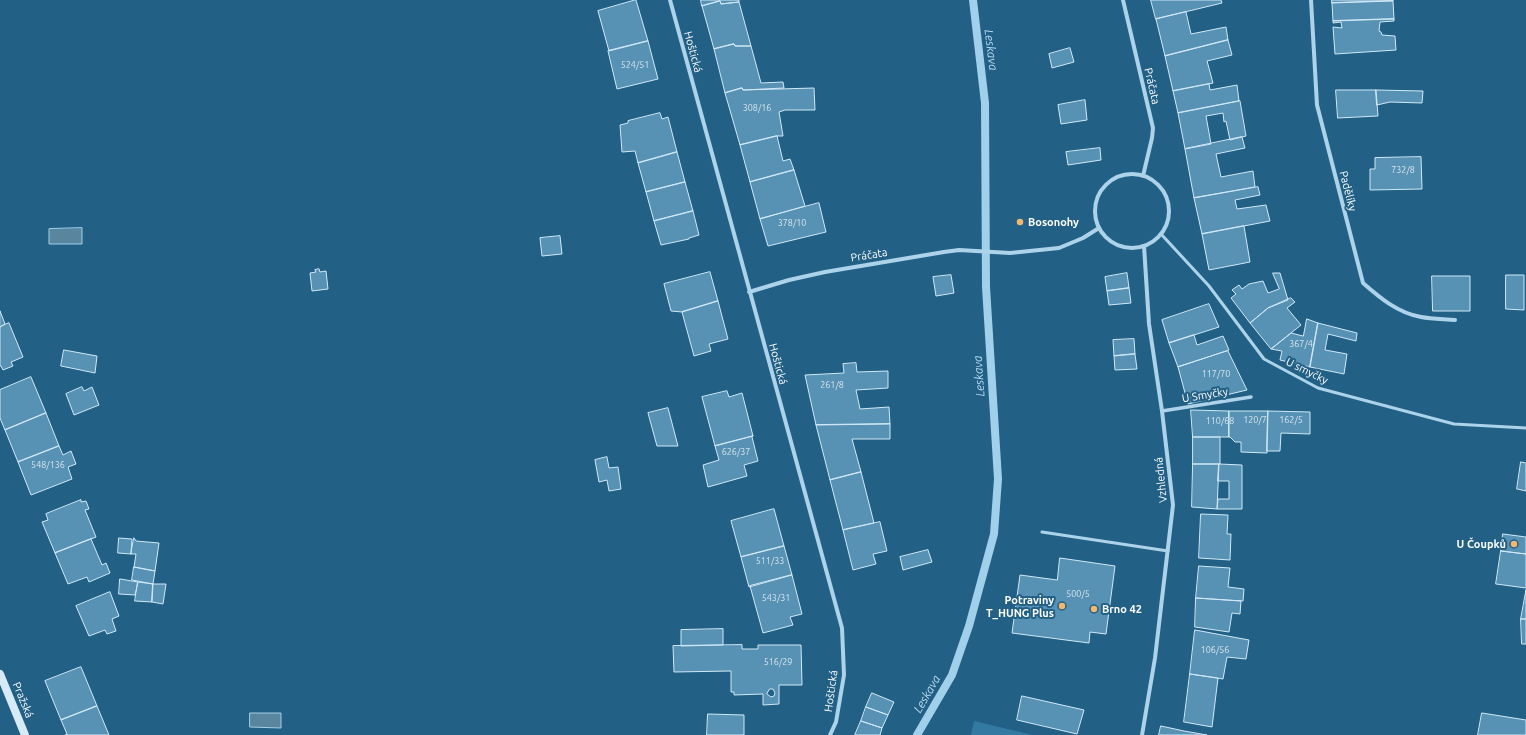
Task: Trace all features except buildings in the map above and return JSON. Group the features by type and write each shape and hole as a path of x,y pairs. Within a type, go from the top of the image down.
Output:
{"main road":[{"name":"Pražská","path":"0,674 25,735"}],"street":[{"name":"Hoštická","path":"670,0 842,628 844,675 836,722 830,735"},
{"name":"Práčata","path":"1123,0 1153,128 1143,176"},
{"name":"Padělíky","path":"1311,0 1317,105 1363,283 1379,298 1402,312 1422,317 1455,320"},
{"path":"1124,176 1143,176 1158,185 1163,192 1167,200 1168,218 1161,234 1153,241 1144,246 1135,248 1118,246 1104,235 1099,228 1095,206 1098,196 1105,186 1114,179 1124,176"},
{"name":"Práčata","path":"749,292 789,280 825,272 944,252 1026,252 1059,248 1083,238 1099,228"},
{"name":"Vzhledná","path":"1142,735 1155,658 1173,505 1162,411 1149,324 1144,246"},
{"name":"U Smyčky","path":"1162,411 1251,397"}],"lane":[{"name":"U smyčky","path":"1161,234 1208,286 1264,359 1318,388 1454,424 1526,428"},
{"path":"1042,532 1168,551"}],"shaded area":[{"path":"82,228 82,244 49,244 49,229"},
{"path":"250,713 281,713 281,728 250,727"},
{"path":"974,721 1033,735 971,735"}],"waterway":[{"name":"Leskava","path":"917,735 952,675 969,626 994,534 998,479 986,287 985,103 973,0"}],"place":[{"name":"Bosonohy","path":"1020,222"},
{"name":"U Čoupků","path":"1514,544"},
{"name":"Potraviny T_HUNG Plus","path":"1062,606"},
{"name":"Brno 42","path":"1094,609"}]}
